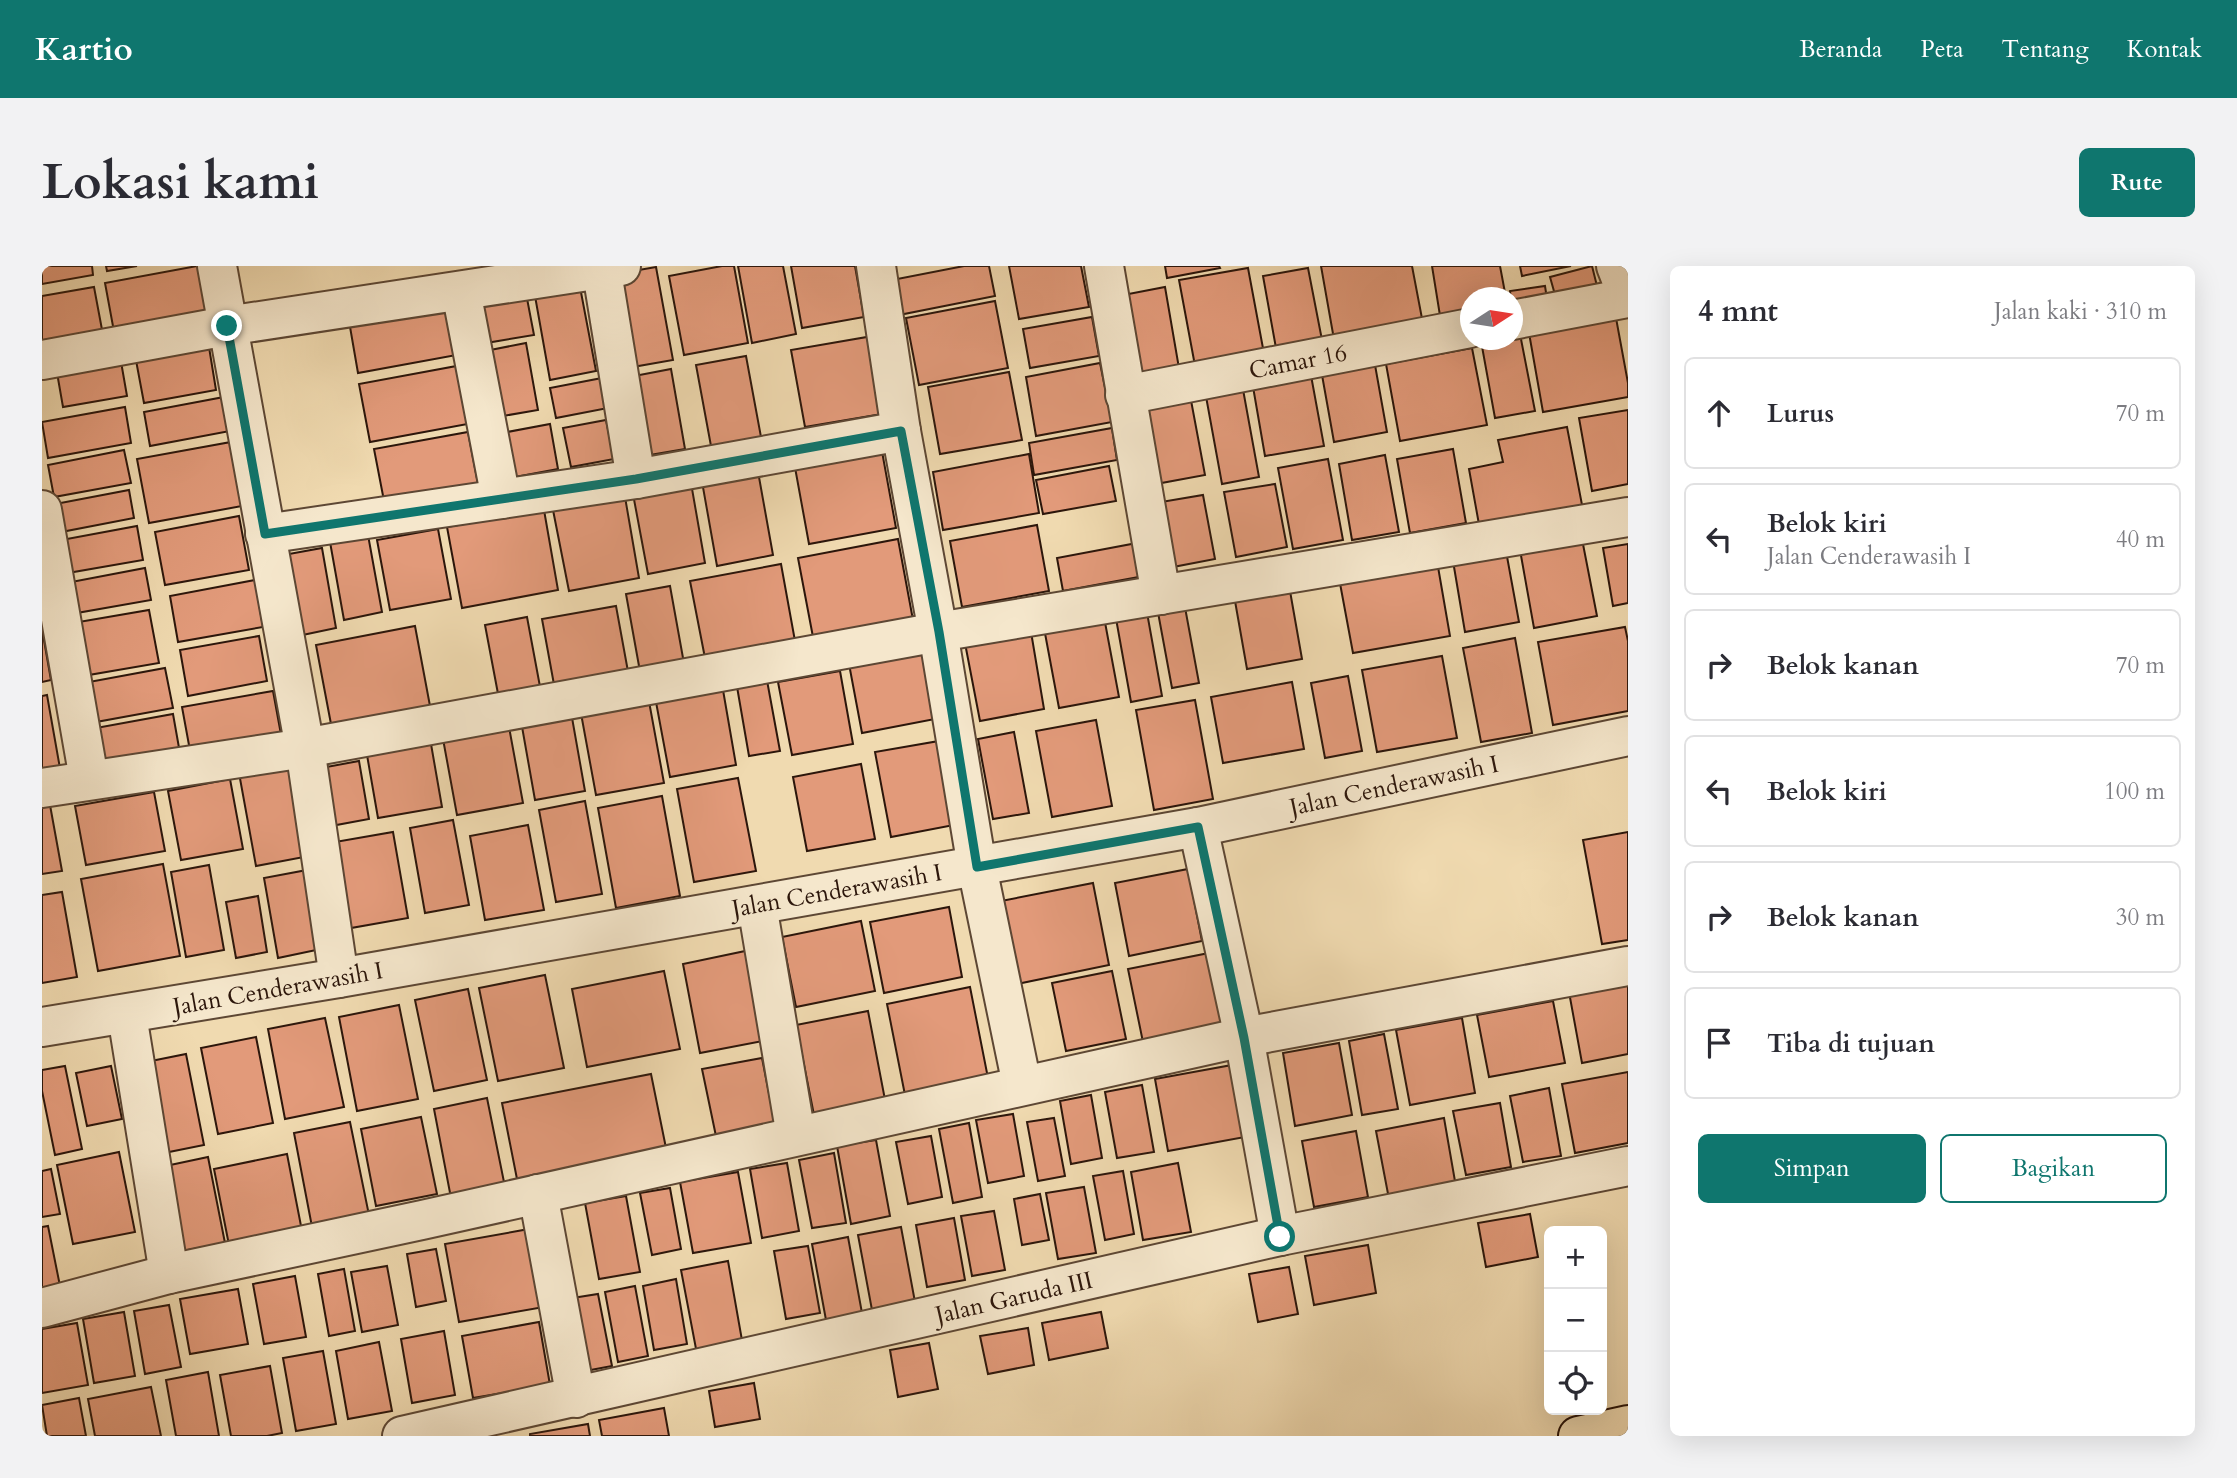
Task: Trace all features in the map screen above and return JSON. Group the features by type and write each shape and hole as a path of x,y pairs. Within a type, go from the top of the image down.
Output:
{"highway":[{"path":"1578,1436 1628,1425"}],"street":[{"path":"217,266 304,748 339,978"},
{"path":"876,266 901,431 939,632 977,867 1022,1085"},
{"path":"1104,266 1161,595"},
{"path":"1523,318 1628,297 1616,266"},
{"path":"42,360 227,326 608,267 636,479"},
{"path":"461,291 501,499"},
{"name":"Camar 16","path":"1125,395 1460,330"},
{"path":"265,534 636,479 901,431"},
{"path":"42,510 89,779"},
{"path":"42,788 304,748 939,632 1628,517"},
{"name":"Jalan Cenderawasih I","path":"42,1027 127,1015 1198,827 1628,736"},
{"path":"1198,827 1244,1038 1280,1237"},
{"path":"757,905 796,1136"},
{"path":"42,1308 169,1274 1022,1085 1244,1038 1628,967"},
{"path":"127,1015 169,1274"},
{"name":"Jalan Garuda III","path":"402,1436 1280,1237 1628,1166"},
{"path":"538,1194 576,1398"}],"building":[{"path":"42,266 92,266 93,275 42,284"},
{"path":"106,266 137,266 107,271"},
{"path":"207,266 217,318 115,337 105,283"},
{"path":"734,266 748,343 684,355 669,276"},
{"path":"738,266 783,266 796,334 752,343"},
{"path":"791,266 855,266 864,317 802,328"},
{"path":"964,266 989,266 995,296 899,315 892,280"},
{"path":"1009,266 1081,266 1089,307 1019,319"},
{"path":"1165,266 1219,266 1220,268 1167,278"},
{"path":"1321,266 1412,266 1424,329 1335,345"},
{"path":"1432,266 1500,266 1504,287 1460,287 1460,325 1442,328"},
{"path":"1520,266 1571,266 1522,276"},
{"path":"1592,266 1600,298 1559,309 1550,277"},
{"path":"656,267 673,360 627,368 610,275"},
{"path":"1248,268 1265,359 1196,371 1179,280"},
{"path":"1308,268 1322,340 1276,348 1263,276"},
{"path":"1545,286 1549,312 1523,311 1523,289"},
{"path":"94,287 103,335 42,346 42,296"},
{"path":"580,287 596,371 550,380 535,296"},
{"path":"1165,287 1180,374 1133,382 1118,296"},
{"path":"525,288 534,335 486,343 477,297"},
{"path":"995,301 1008,368 919,385 906,318"},
{"path":"452,302 462,354 358,373 349,321"},
{"path":"1092,317 1099,356 1030,368 1023,329"},
{"path":"1616,318 1628,383 1628,397 1543,412 1529,333"},
{"path":"867,337 882,414 805,427 791,350"},
{"path":"208,341 216,390 144,403 135,355"},
{"path":"526,343 538,410 497,417 485,351"},
{"path":"1523,349 1535,411 1495,418 1483,350"},
{"path":"1472,350 1487,425 1400,441 1386,364"},
{"path":"120,356 127,396 63,407 56,367"},
{"path":"746,356 761,437 711,446 696,365"},
{"path":"1100,363 1112,422 1036,436 1026,377"},
{"path":"462,365 473,423 370,442 359,384"},
{"path":"1375,365 1387,432 1334,442 1322,375"},
{"path":"671,369 685,449 644,456 629,377"},
{"path":"1310,370 1324,446 1265,456 1252,381"},
{"path":"1009,372 1022,440 940,454 928,387"},
{"path":"602,378 608,408 556,418 550,388"},
{"path":"1242,384 1259,477 1222,484 1205,391"},
{"path":"1190,395 1205,475 1156,484 1141,404"},
{"path":"224,397 230,431 150,446 144,412"},
{"path":"125,407 131,443 48,458 42,422"},
{"path":"1628,410 1628,484 1592,491 1579,418"},
{"path":"606,420 614,459 571,467 563,428"},
{"path":"550,424 558,469 510,478 502,433"},
{"path":"1567,427 1583,510 1480,530 1469,469 1503,462 1498,440"},
{"path":"1112,428 1117,460 1034,475 1029,443"},
{"path":"468,432 479,489 385,506 374,449"},
{"path":"231,442 242,506 149,523 137,459"},
{"path":"881,446 896,528 809,544 794,462"},
{"path":"1453,449 1466,523 1410,533 1397,459"},
{"path":"124,450 131,483 54,497 48,465"},
{"path":"1029,454 1039,513 943,530 933,472"},
{"path":"1385,455 1399,532 1352,540 1339,464"},
{"path":"1328,459 1343,540 1293,549 1278,468"},
{"path":"757,466 773,555 717,566 701,476"},
{"path":"1109,466 1116,501 1043,514 1036,480"},
{"path":"691,483 705,563 648,574 633,494"},
{"path":"1275,484 1287,547 1236,557 1224,492"},
{"path":"129,490 134,518 56,533 50,505"},
{"path":"1203,495 1215,559 1173,567 1161,502"},
{"path":"625,497 639,578 569,591 553,510"},
{"path":"544,510 558,590 462,608 447,527"},
{"path":"239,516 249,570 165,585 155,532"},
{"path":"1037,525 1049,591 962,607 950,541"},
{"path":"137,526 143,560 62,574 56,541"},
{"path":"438,529 451,599 390,610 377,540"},
{"path":"368,535 382,612 344,620 330,542"},
{"path":"898,539 913,620 813,637 798,558"},
{"path":"1582,539 1597,616 1534,628 1520,550"},
{"path":"1137,543 1144,576 1063,591 1057,558"},
{"path":"1628,544 1628,603 1613,606 1603,548"},
{"path":"322,548 336,628 293,637 278,556"},
{"path":"1506,551 1519,622 1465,632 1453,561"},
{"path":"1437,561 1450,636 1353,653 1339,578"},
{"path":"781,564 795,641 705,658 690,581"},
{"path":"145,568 151,600 71,614 66,583"},
{"path":"255,580 263,627 178,642 170,596"},
{"path":"670,586 685,669 641,677 626,594"},
{"path":"1290,591 1302,659 1247,669 1235,601"},
{"path":"1184,602 1199,683 1172,688 1157,607"},
{"path":"616,606 629,677 555,690 542,619"},
{"path":"1146,607 1162,696 1131,702 1115,613"},
{"path":"149,610 159,663 77,677 67,624"},
{"path":"527,617 541,692 499,699 485,625"},
{"path":"1104,617 1119,697 1059,708 1044,628"},
{"path":"415,626 430,706 331,724 316,645"},
{"path":"1030,626 1044,709 980,721 964,638"},
{"path":"1625,627 1628,641 1628,711 1553,725 1538,642"},
{"path":"42,629 51,680 42,682"},
{"path":"259,636 267,681 188,696 180,650"},
{"path":"1515,638 1532,733 1481,742 1463,648"},
{"path":"923,651 935,719 862,733 849,664"},
{"path":"1442,656 1457,738 1377,752 1362,670"},
{"path":"165,668 173,708 96,722 89,682"},
{"path":"840,671 853,744 792,755 778,682"},
{"path":"766,675 780,751 749,756 736,681"},
{"path":"1348,676 1362,751 1325,758 1311,683"},
{"path":"1292,682 1304,749 1223,763 1211,697"},
{"path":"723,690 736,765 670,777 656,702"},
{"path":"273,691 282,740 191,756 182,707"},
{"path":"47,695 61,774 42,778 42,696"},
{"path":"648,696 664,783 596,795 580,708"},
{"path":"1195,700 1213,799 1154,810 1136,710"},
{"path":"571,712 585,791 535,800 521,721"},
{"path":"173,714 181,759 93,775 85,730"},
{"path":"1096,720 1112,806 1052,817 1036,731"},
{"path":"509,727 523,803 457,815 443,739"},
{"path":"1014,732 1029,813 993,819 978,739"},
{"path":"939,741 954,825 891,837 875,752"},
{"path":"431,744 442,807 378,818 367,755"},
{"path":"359,761 369,819 331,826 321,768"},
{"path":"861,764 875,839 807,851 793,777"},
{"path":"288,765 304,857 256,866 239,773"},
{"path":"738,778 756,871 694,882 677,789"},
{"path":"230,779 243,849 181,860 168,791"},
{"path":"154,792 165,851 86,865 75,806"},
{"path":"662,796 680,896 616,908 598,808"},
{"path":"585,801 602,894 556,902 539,810"},
{"path":"50,805 62,871 42,874 42,806"},
{"path":"453,820 469,905 425,913 410,828"},
{"path":"528,825 544,910 485,920 470,836"},
{"path":"393,832 408,918 351,928 335,842"},
{"path":"1628,832 1628,940 1602,944 1583,840"},
{"path":"163,864 180,956 98,971 81,879"},
{"path":"209,865 224,950 186,957 171,872"},
{"path":"1188,869 1202,941 1129,956 1115,883"},
{"path":"307,870 321,949 278,958 264,878"},
{"path":"1093,883 1109,965 1017,984 1001,901"},
{"path":"62,892 77,977 42,983 42,895"},
{"path":"258,896 267,952 236,958 226,902"},
{"path":"949,907 962,977 884,993 870,922"},
{"path":"861,921 875,991 796,1007 782,937"},
{"path":"750,950 768,1040 700,1053 683,964"},
{"path":"1209,953 1224,1030 1144,1047 1128,969"},
{"path":"664,971 680,1049 587,1067 572,989"},
{"path":"1112,971 1126,1039 1066,1051 1052,983"},
{"path":"545,975 564,1068 498,1081 479,988"},
{"path":"1628,981 1628,1054 1582,1063 1569,992"},
{"path":"970,987 988,1078 905,1095 887,1004"},
{"path":"468,989 487,1080 434,1091 415,1000"},
{"path":"1553,1001 1565,1063 1489,1077 1477,1015"},
{"path":"399,1005 418,1099 357,1111 339,1017"},
{"path":"868,1011 886,1105 815,1120 796,1025"},
{"path":"325,1018 344,1107 285,1119 268,1029"},
{"path":"1462,1018 1475,1093 1410,1105 1396,1030"},
{"path":"1384,1034 1398,1109 1362,1115 1349,1041"},
{"path":"256,1037 273,1123 218,1134 201,1048"},
{"path":"1339,1043 1352,1115 1295,1126 1283,1053"},
{"path":"186,1054 204,1145 154,1155 136,1064"},
{"path":"762,1058 776,1129 717,1141 702,1069"},
{"path":"1232,1065 1245,1137 1168,1151 1155,1079"},
{"path":"65,1066 82,1149 55,1155 42,1091 42,1070"},
{"path":"111,1066 122,1119 87,1126 76,1073"},
{"path":"1628,1072 1628,1143 1575,1153 1562,1084"},
{"path":"651,1074 666,1148 517,1179 502,1103"},
{"path":"1142,1085 1154,1152 1117,1158 1105,1092"},
{"path":"1549,1088 1561,1156 1523,1162 1510,1096"},
{"path":"1091,1095 1102,1158 1071,1164 1060,1101"},
{"path":"487,1098 505,1187 451,1198 434,1109"},
{"path":"1500,1103 1511,1167 1466,1175 1453,1111"},
{"path":"1013,1114 1024,1176 988,1183 976,1120"},
{"path":"421,1117 437,1194 376,1206 361,1129"},
{"path":"1054,1118 1065,1176 1038,1181 1027,1122"},
{"path":"1444,1118 1456,1187 1389,1199 1376,1131"},
{"path":"350,1122 370,1220 313,1232 294,1133"},
{"path":"969,1123 982,1197 953,1203 939,1129"},
{"path":"1356,1131 1368,1197 1314,1207 1302,1141"},
{"path":"931,1136 942,1197 908,1204 896,1142"},
{"path":"876,1140 890,1216 851,1224 837,1146"},
{"path":"119,1152 135,1232 73,1244 57,1165"},
{"path":"834,1153 846,1223 812,1228 799,1160"},
{"path":"287,1154 302,1231 229,1245 214,1169"},
{"path":"208,1157 225,1243 172,1253 156,1168"},
{"path":"787,1163 799,1231 762,1238 750,1169"},
{"path":"1178,1163 1191,1232 1143,1240 1131,1172"},
{"path":"51,1169 60,1214 42,1217 42,1171"},
{"path":"1123,1171 1134,1234 1105,1240 1093,1176"},
{"path":"738,1172 751,1243 693,1253 680,1182"},
{"path":"1084,1187 1096,1253 1058,1259 1046,1193"},
{"path":"670,1188 681,1249 652,1255 640,1193"},
{"path":"1040,1194 1049,1240 1022,1245 1014,1199"},
{"path":"626,1196 640,1272 599,1279 585,1203"},
{"path":"994,1211 1005,1270 972,1276 961,1216"},
{"path":"1530,1214 1538,1257 1486,1267 1478,1223"},
{"path":"954,1218 965,1280 927,1287 916,1225"},
{"path":"48,1226 60,1286 42,1289 42,1227"},
{"path":"901,1227 915,1302 872,1310 858,1235"},
{"path":"529,1229 544,1307 459,1322 445,1244"},
{"path":"848,1237 862,1313 826,1320 812,1244"},
{"path":"1368,1245 1376,1293 1314,1305 1305,1256"},
{"path":"808,1246 820,1313 786,1319 774,1251"},
{"path":"436,1249 446,1301 416,1307 407,1254"},
{"path":"728,1261 743,1346 697,1354 681,1270"},
{"path":"387,1266 398,1325 362,1332 351,1272"},
{"path":"1289,1267 1298,1314 1258,1322 1249,1274"},
{"path":"344,1269 355,1331 329,1336 318,1274"},
{"path":"295,1276 306,1337 264,1344 253,1284"},
{"path":"676,1279 687,1344 654,1350 643,1286"},
{"path":"635,1286 648,1356 618,1362 605,1292"},
{"path":"238,1289 248,1344 190,1354 180,1299"},
{"path":"598,1294 612,1366 580,1372 566,1299"},
{"path":"169,1305 181,1367 145,1374 134,1311"},
{"path":"124,1312 135,1376 94,1383 83,1319"},
{"path":"1101,1312 1108,1348 1049,1360 1042,1323"},
{"path":"539,1322 550,1385 473,1398 462,1336"},
{"path":"77,1323 88,1385 42,1393 42,1329"},
{"path":"1028,1328 1034,1365 988,1374 980,1336"},
{"path":"444,1331 455,1395 412,1403 401,1339"},
{"path":"379,1342 392,1411 348,1419 336,1351"},
{"path":"929,1343 938,1389 898,1397 890,1350"},
{"path":"323,1351 336,1424 296,1431 283,1358"},
{"path":"270,1366 282,1433 267,1436 231,1436 220,1375"},
{"path":"208,1372 219,1436 176,1436 166,1380"},
{"path":"754,1383 760,1419 715,1427 709,1391"},
{"path":"151,1387 161,1436 95,1436 88,1399"},
{"path":"79,1398 86,1436 47,1436 42,1405"},
{"path":"664,1408 669,1436 602,1436 599,1420"},
{"path":"588,1424 590,1436 530,1436 530,1434"}],"route":[{"path":"227,326 265,534 636,479 901,431 939,632 977,867 1198,827 1244,1038 1280,1237"}]}
